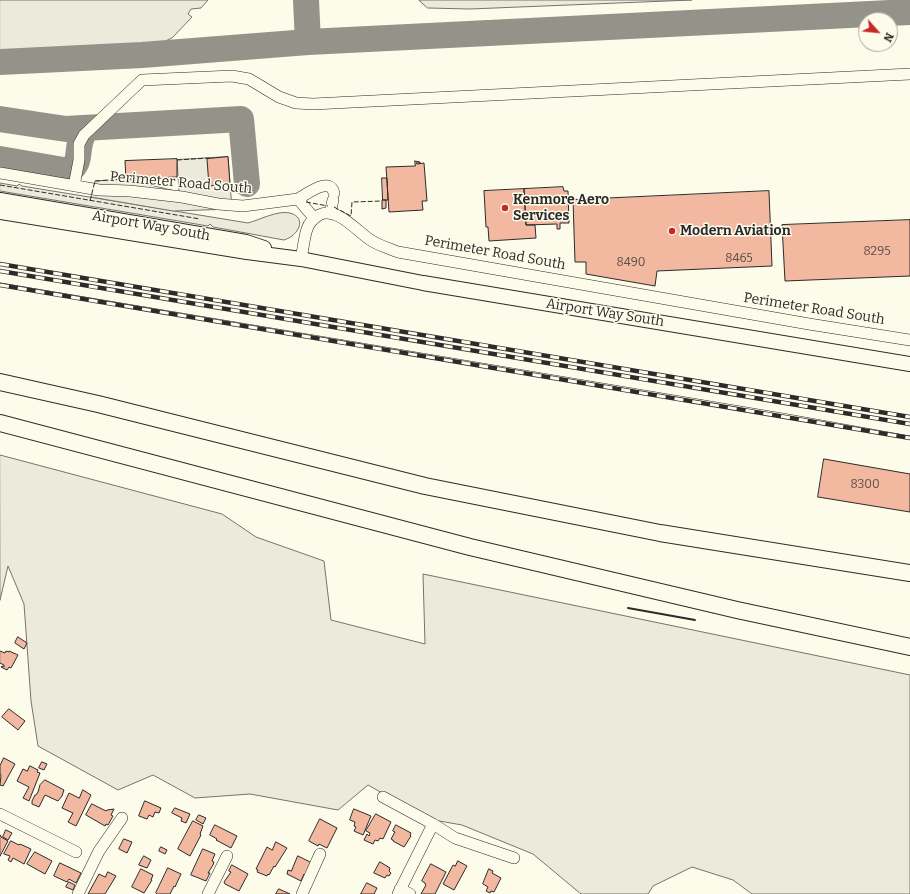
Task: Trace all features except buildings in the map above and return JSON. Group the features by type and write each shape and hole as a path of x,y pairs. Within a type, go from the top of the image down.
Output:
{"highway":[{"path":"0,382 98,404 425,486 660,533 910,573"},
{"path":"0,423 470,547 738,610 910,647"}],"main road":[{"name":"Airport Way South","path":"0,200 246,242 301,259"},
{"name":"Airport Way South","path":"0,212 239,251 301,259 423,283 910,364"}],"street":[{"path":"74,186 79,160 79,144 84,135 142,80 232,76 249,79 279,97 296,103 313,104 910,74"},
{"name":"Perimeter Road South","path":"0,172 92,189 130,191 182,197 218,204 243,206 298,199"},
{"path":"301,259 307,228 314,218 330,212 333,196 332,188 330,186 324,185 298,199 314,218"},
{"name":"Perimeter Road South","path":"330,212 349,223 370,240 398,252 809,324 910,340"},
{"path":"0,277 787,408 910,430"},
{"path":"383,797 455,838 514,858"},
{"path":"0,814 76,852"},
{"path":"78,894 99,851 122,818"},
{"path":"403,892 432,824"},
{"path":"302,894 320,854"},
{"path":"208,894 227,856"}],"shaded area":[{"path":"0,0 208,0 201,8 191,9 188,14 192,17 172,38 154,46 0,54"},
{"path":"419,0 692,0 470,9 428,8"},
{"path":"228,157 232,209 173,211 91,197 95,181 126,179 179,192 177,160"},
{"path":"0,183 17,186 19,184 22,186 248,223 274,214 285,212 295,215 299,219 300,223 297,231 289,238 284,240 213,227 210,224 208,226 0,191"},
{"path":"0,455 222,514 256,537 324,561 331,620 425,644 423,574 910,675 910,894 752,894 733,880 692,867 653,886 648,894 581,894 533,854 462,825 428,819 368,785 338,810 250,794 195,798 153,775 118,790 38,746 31,701 24,604 8,566 0,600"}],"taxiway":[{"path":"306,0 308,42"},
{"path":"0,62 142,55 308,42 910,12"},
{"path":"0,119 66,129 241,119 247,184"},
{"path":"0,159 69,171 76,164 82,137"}],"railway":[{"path":"0,264 910,417"},
{"path":"0,271 910,424"},
{"path":"0,285 910,438"}],"fence":[{"path":"177,160 209,158"},
{"path":"90,201 95,181 126,179"},
{"path":"0,185 200,219"},
{"path":"334,207 351,216 352,202 382,201"},
{"path":"306,202 328,206"}],"wall":[{"path":"628,608 695,620"}],"place":[{"name":"Kenmore Aero Services","path":"505,208"},
{"name":"Modern Aviation","path":"672,231"}]}
